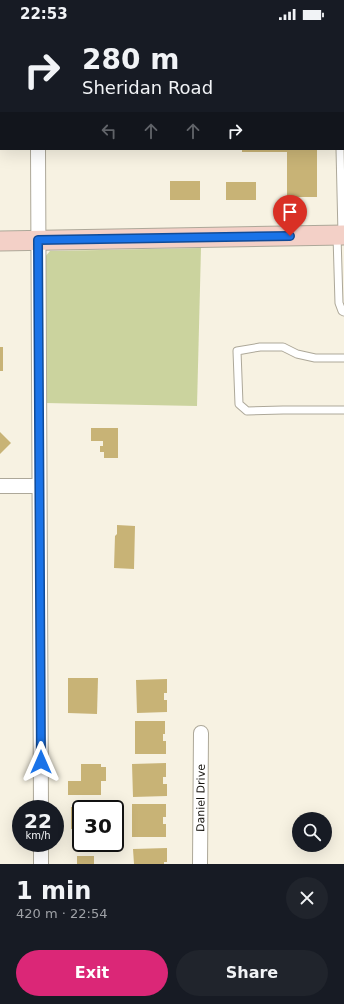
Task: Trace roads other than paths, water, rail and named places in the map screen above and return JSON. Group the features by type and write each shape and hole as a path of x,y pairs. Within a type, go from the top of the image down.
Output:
{"street":[{"path":"38,150 41,800"},
{"path":"0,241 341,235"},
{"path":"0,486 39,486"},
{"name":"Daniel Drive","path":"200,864 201,733"},
{"path":"41,852 41,864"}],"lane":[{"path":"340,150 341,235 339,303 342,311 344,312"},
{"path":"344,358 314,358 297,354 283,347 260,347 237,351 239,404 247,411 344,410"}]}
